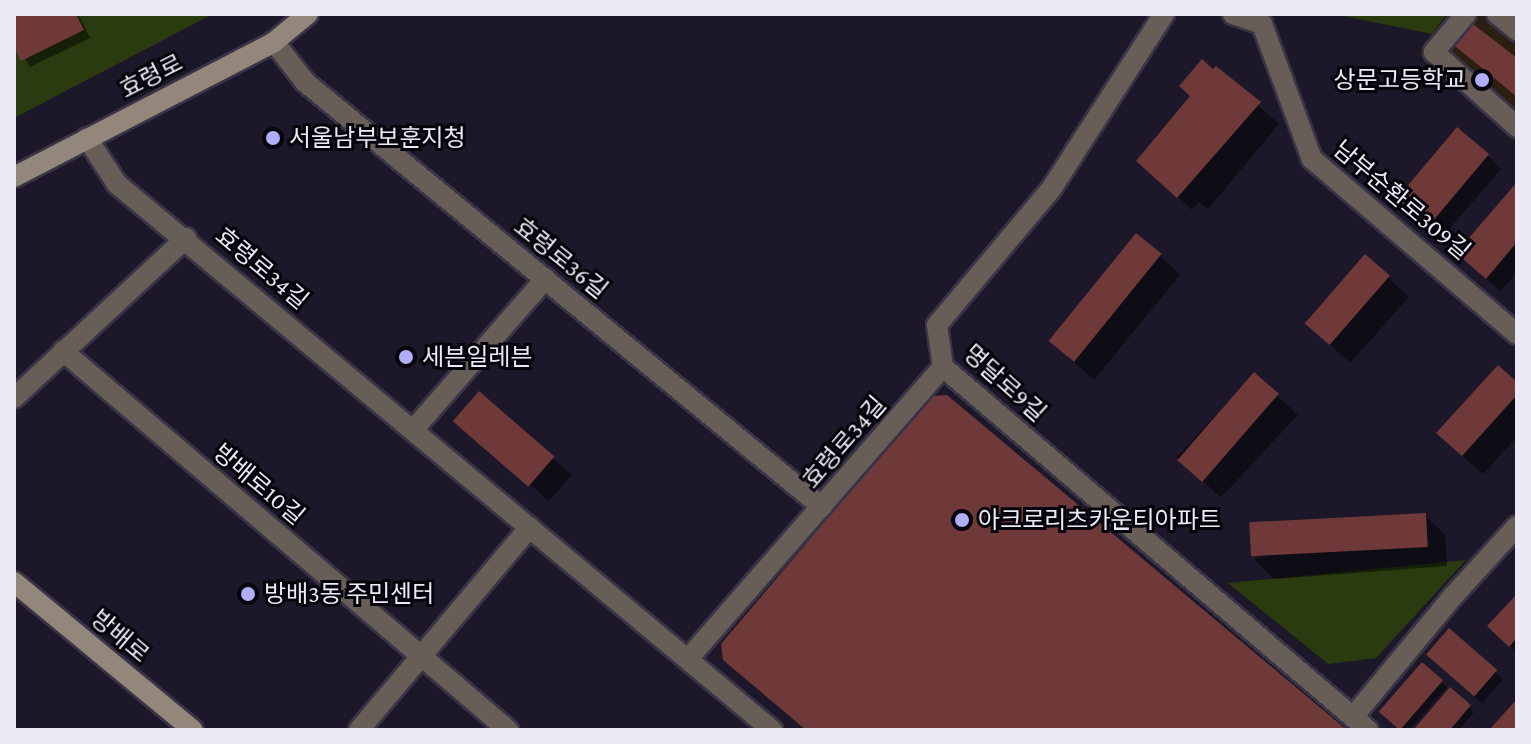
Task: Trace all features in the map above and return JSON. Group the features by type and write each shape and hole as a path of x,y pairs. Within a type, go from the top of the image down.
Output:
{"main road":[{"name":"효령로","path":"14,177 274,42 308,14"},
{"name":"방배로","path":"14,582 193,730"}],"street":[{"name":"명달로9길","path":"1164,14 1052,188 937,325 943,367 1360,724 1454,595 1517,526"},
{"name":"남부순환로309길","path":"1233,14 1262,24 1312,159 1517,334"},
{"path":"1466,14 1434,52 1517,127"},
{"path":"1497,14 1517,30"},
{"name":"효령로36길","path":"274,42 305,82 822,507"},
{"name":"효령로34길","path":"87,138 117,184 186,238 772,730"},
{"path":"14,398 186,238"},
{"path":"413,430 545,279"},
{"name":"방배로10길","path":"63,351 508,730"},
{"name":"효령로34길","path":"688,659 943,367"},
{"path":"359,730 530,527"}],"shaded area":[{"name":"상문고등학교","path":"1446,14 1517,14 1517,144 1418,54"}],"green space":[{"path":"14,14 213,14 14,118"},
{"path":"1334,14 1446,14 1432,34"},
{"path":"1466,560 1376,658 1328,664 1228,583"}],"building":[{"path":"14,14 76,14 84,30 21,61 14,47"},
{"path":"1473,24 1517,58 1517,97 1455,46"},
{"path":"1202,59 1213,69 1216,66 1261,102 1177,198 1136,161 1190,96 1179,86"},
{"path":"1457,127 1489,154 1425,231 1393,204"},
{"path":"1517,182 1517,242 1486,279 1456,253"},
{"path":"1136,233 1162,254 1074,362 1049,341"},
{"path":"1365,254 1390,276 1330,345 1305,323"},
{"path":"1498,365 1517,382 1517,395 1462,456 1436,433"},
{"path":"1254,372 1279,394 1202,482 1177,460"},
{"path":"479,391 554,457 528,487 453,421"},
{"name":"아크로리츠카운티아파트","path":"947,395 1347,730 806,730 723,660 721,644 931,396"},
{"path":"1426,513 1428,547 1251,556 1249,522"},
{"path":"1517,594 1517,638 1509,647 1487,626"},
{"path":"1449,628 1497,670 1474,696 1426,654"},
{"path":"1422,662 1443,680 1400,730 1379,712"},
{"path":"1450,687 1471,705 1450,730 1413,730"},
{"path":"1517,699 1517,730 1489,730"}],"place":[{"name":"상문고등학교","path":"1482,80"},
{"name":"서울남부보훈지청","path":"273,138"},
{"name":"세븐일레븐","path":"406,357"},
{"name":"아크로리츠카운티아파트","path":"962,520"},
{"name":"방배3동 주민센터","path":"248,594"}]}
